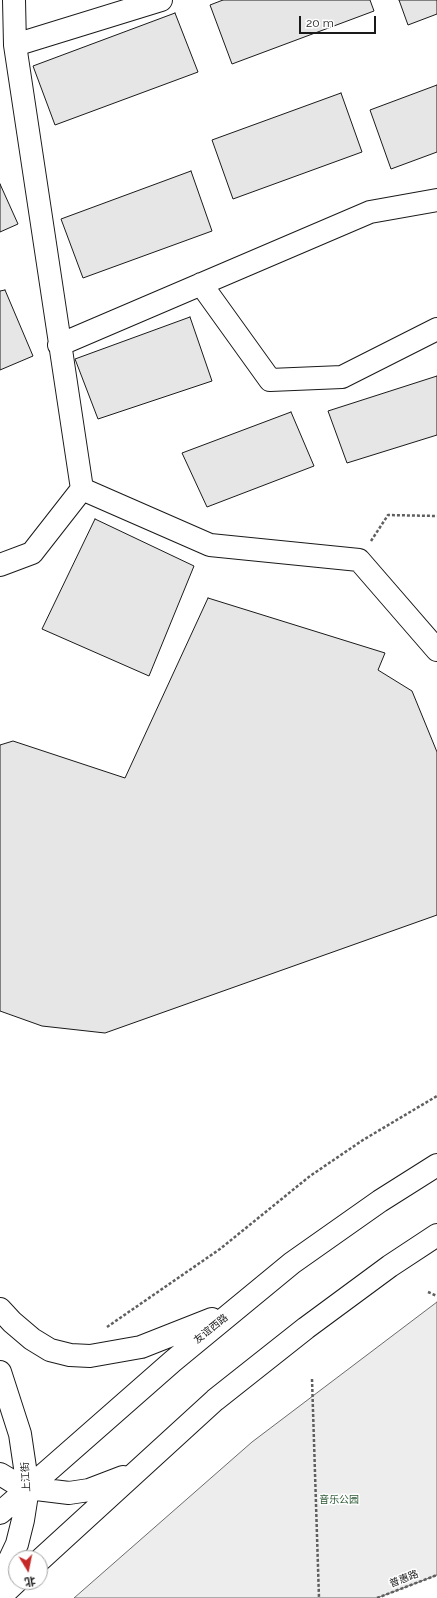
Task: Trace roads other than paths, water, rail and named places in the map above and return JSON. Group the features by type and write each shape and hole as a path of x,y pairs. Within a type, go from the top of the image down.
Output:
{"street":[{"path":"0,565 32,553 82,489 59,345 15,45 14,0"},
{"path":"15,45 161,0"},
{"path":"59,345 370,212 437,200"},
{"path":"201,284 270,380 342,377 437,330"},
{"path":"82,489 210,545 359,560 437,650"},
{"name":"友谊西路","path":"0,1513 173,1361 292,1263 380,1201 437,1165"},
{"path":"48,1553 215,1400 306,1328 390,1266 437,1235"},
{"path":"0,1309 12,1322 32,1339 50,1350 70,1355 90,1356 141,1347 203,1324 238,1307"},
{"name":"上江街","path":"0,1372 20,1434 28,1488 23,1520 17,1544 0,1580"},
{"path":"0,1474 15,1483 28,1488 69,1493 89,1490 136,1471"},
{"path":"0,1597 8,1590"}],"park label":[{"name":"音乐公园","path":"339,1500"}]}
